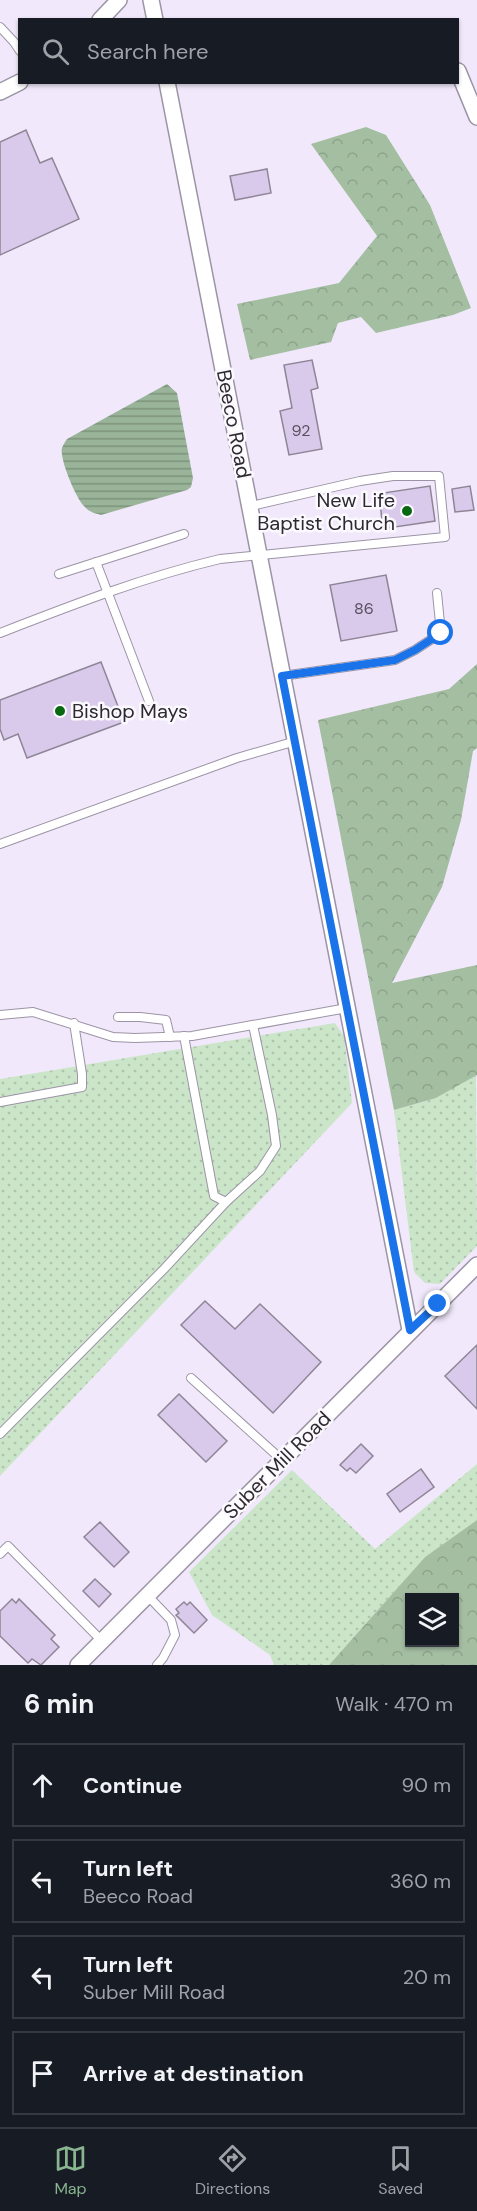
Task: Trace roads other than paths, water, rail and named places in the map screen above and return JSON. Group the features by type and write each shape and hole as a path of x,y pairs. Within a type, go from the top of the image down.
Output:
{"street":[{"path":"102,18 119,0"},
{"path":"152,0 155,18"},
{"path":"459,73 477,117"},
{"path":"0,92 18,83"},
{"name":"Beeco Road","path":"167,84 410,1330"},
{"name":"Suber Mill Road","path":"78,1665 477,1265"}],"lane":[{"path":"0,27 18,48"},
{"path":"0,633 107,592 185,568 220,560 445,537 439,476 393,476 360,481 251,506"},
{"path":"59,574 184,534"},
{"path":"96,562 149,701"},
{"path":"282,676 395,660 415,650 441,633 437,593"},
{"path":"0,844 237,758 296,741"},
{"path":"0,1016 33,1012 113,1037 135,1038 184,1036 347,1008"},
{"path":"118,1017 166,1020 170,1037"},
{"path":"0,1102 82,1087 74,1023"},
{"path":"0,1434 164,1269 226,1202 260,1171 276,1146 272,1115 253,1025"},
{"path":"184,1036 214,1196 226,1202"},
{"path":"191,1378 282,1460"},
{"path":"0,1554 8,1546 102,1641"},
{"path":"147,1594 171,1620 175,1635 164,1658 156,1665"}],"place":[{"name":"New Life Baptist Church","path":"407,511"},
{"name":"Bishop Mays","path":"60,711"}]}
